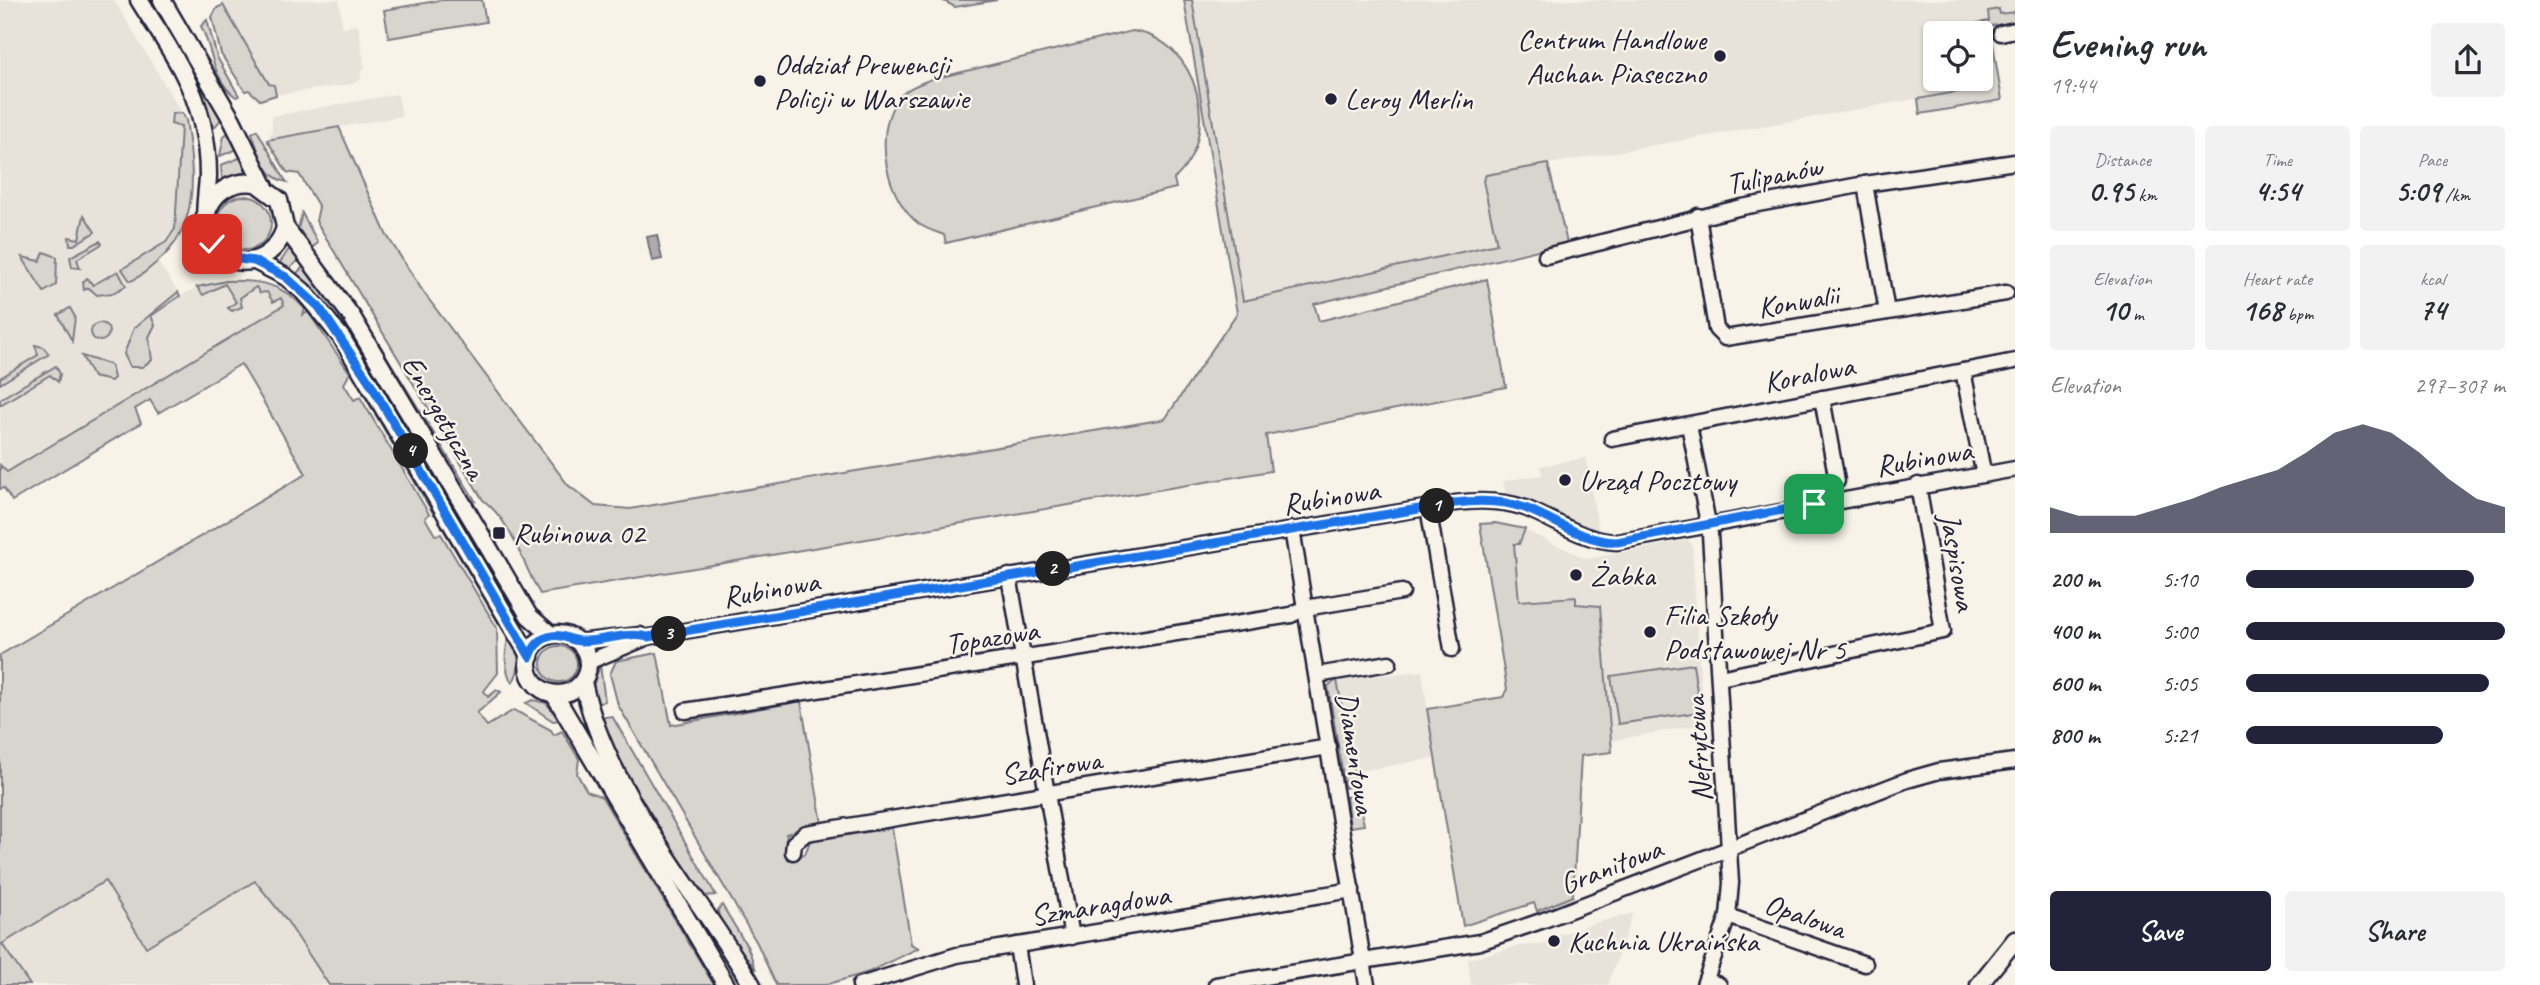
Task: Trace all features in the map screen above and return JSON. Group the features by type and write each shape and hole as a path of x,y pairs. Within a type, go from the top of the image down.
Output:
{"street":[{"name":"Energetyczna","path":"139,0 195,98 207,164 208,235 219,251 235,261 254,261 286,277 303,290 342,338 530,657 533,680 543,690 554,694 726,985"},
{"name":"Energetyczna","path":"162,0 232,120 265,187 283,208 285,227 352,317 529,616 551,635 567,636 578,642"},
{"name":"Tulipanów","path":"1546,256 1698,216 1866,184 2015,162"},
{"path":"206,216 213,198 228,186 246,182 265,187"},
{"path":"1866,184 1886,312"},
{"name":"Konwalii","path":"1698,216 1716,329 1725,338 2006,293"},
{"path":"254,261 272,252 285,227"},
{"name":"Koralowa","path":"1612,439 2015,361"},
{"path":"1963,371 1982,466"},
{"path":"1822,398 1838,481"},
{"name":"Nefrytowa","path":"1689,425 1709,524 1731,899 1710,984"},
{"name":"Rubinowa","path":"588,662 648,637 1468,501 1500,502 1524,508 1591,540 1617,542 2015,469"},
{"name":"Jaspisowa","path":"1720,678 1943,631 1918,485"},
{"path":"1428,508 1452,649"},
{"name":"Diamentowa","path":"1292,529 1367,985"},
{"path":"1009,576 1072,937"},
{"name":"Topazowa","path":"685,711 1291,615 1305,608 1402,592"},
{"name":"Rubinowa","path":"578,642 637,634 648,637"},
{"path":"530,657 538,643 551,635"},
{"path":"578,642 585,651 588,662 583,682 590,714 607,755 687,888 710,917 752,985"},
{"path":"1317,676 1389,663"},
{"path":"554,694 570,692 583,682"},
{"name":"Szafirowa","path":"793,852 794,843 806,833 1329,747"},
{"name":"Granitowa","path":"1216,985 1480,942 1729,850 1907,780 1939,771 2015,761"},
{"name":"Szmaragdowa","path":"860,985 957,955 1353,890"},
{"name":"Opalowa","path":"1728,916 1865,964"},
{"path":"1979,985 2015,940"},
{"path":"1017,946 1023,985"}],"shaded area":[{"path":"0,0 114,0 186,120 194,172 192,193 178,242 158,262 181,296 200,285 226,281 260,285 296,302 0,489"},
{"path":"147,0 152,0 223,117 213,129"},
{"path":"220,0 339,0 343,28 358,24 365,70 361,71 361,79 352,84 276,95 274,85 270,85"},
{"path":"442,0 482,0 486,22 389,38 384,10"},
{"path":"942,0 997,0 955,7"},
{"path":"1184,0 1192,0 1243,301 1497,244 1483,181 1486,175 1548,164 1567,243 1314,304 1319,321 1487,279 1506,387 1266,435 1271,471 540,594 502,520 483,500 316,221 319,207 299,174 287,172 267,140 339,127 386,234 424,293 568,485 595,506 630,509 1165,419 1237,313"},
{"path":"1192,0 2015,0 2015,22 1923,21 1923,91 1960,91 1486,175 1483,181 1498,244 1243,302"},
{"path":"223,5 269,84 274,85 276,95 260,100 249,90 245,91 221,54 212,17 217,8"},
{"path":"1999,9 2000,14 2015,12 2015,22 1993,26 1993,21 1989,21 1988,11"},
{"path":"207,20 217,57 239,96 236,97 228,90 218,73 201,26"},
{"path":"1132,31 1155,38 1174,51 1188,70 1196,92 1200,115 1198,139 1189,161 1174,179 1176,188 946,243 944,235 922,226 908,213 891,183 885,148 890,114 904,93 929,80"},
{"path":"1993,44 2002,100 1920,114 1918,99 1961,91 1993,91"},
{"path":"398,94 402,116 267,140 272,131 272,116"},
{"path":"182,113 186,120 192,178 187,215 181,233 171,249 143,274 130,281 122,269 166,242 175,229 181,127 171,124 172,114"},
{"path":"257,130 287,182 279,180 268,170 252,133"},
{"path":"229,132 238,149 220,156 224,136"},
{"path":"242,157 246,172 222,179 221,165"},
{"path":"244,196 263,204 271,223 263,242 244,250 225,242 217,223 225,204"},
{"path":"302,213 318,243 309,250 298,229"},
{"path":"84,215 95,232 70,245 69,237 79,239"},
{"path":"657,235 662,259 652,261 647,237"},
{"path":"100,241 102,244 77,259 80,268 72,267 70,257"},
{"path":"289,249 299,260 288,270 279,264"},
{"path":"44,252 57,257 56,285 44,292 22,257 40,261"},
{"path":"304,266 350,329 519,614 516,617 355,344 332,312 295,275"},
{"path":"118,271 126,286 113,293 97,295 89,288 84,290 83,282 87,278 93,285"},
{"path":"226,281 249,281 279,288 305,309 303,315 308,312 350,373 344,384 354,400 360,397 429,514 425,518 435,535 441,534 497,628 498,673 484,691 488,697 497,690 501,692 477,713 487,726 514,710 551,730 554,735 562,731 579,759 577,774 587,791 602,797 714,985 329,985 285,918 255,881 146,947 105,881 2,944 30,985 0,985 0,655 306,474 241,364 158,413 150,400 135,409 141,423 12,501 4,488 0,489 0,465 7,472 284,305 281,298 273,302 267,292 260,293 256,287 240,298 242,307 232,311 228,308 236,302 225,284 203,295 197,287"},
{"path":"178,292 180,296 151,316 155,325 149,337 152,360 142,367 130,367 124,354 134,328"},
{"path":"347,300 365,321 476,502 467,496"},
{"path":"70,308 75,317 72,341 58,315"},
{"path":"100,323 107,325 107,339 100,341 93,339 91,332 93,325"},
{"path":"35,345 43,347 49,354 0,384 0,378 38,355"},
{"path":"82,356 111,365 114,378 111,381 93,377"},
{"path":"56,366 60,374 58,382 50,375 0,405 0,399"},
{"path":"363,393 370,398 434,515"},
{"path":"1586,458 1599,533 1506,495 1503,481 1542,475 1540,466"},
{"path":"1495,523 1525,529 1519,544 1514,544 1519,601 1576,597 1576,604 1600,606 1612,752 1581,756 1573,896 1537,911 1534,903 1463,926 1427,709 1503,697 1507,689 1480,524"},
{"path":"443,529 448,531 503,625 499,624"},
{"name":"Filia Szkoły Podstawowej Nr 5","path":"1524,530 1587,559 1687,540 1692,544 1703,724 1611,741 1600,606 1581,606 1576,604 1575,597 1519,602 1514,544 1519,544"},
{"path":"510,637 519,660 512,683 506,660"},
{"path":"559,646 571,652 577,664 571,676 559,682 547,676 541,664 547,652"},
{"path":"657,653 671,725 801,701 822,823 786,834 791,856 805,854 810,841 892,828 911,944 919,948 869,972 825,985 776,985 757,943 618,705 610,674 616,661"},
{"path":"1693,664 1700,712 1618,724 1611,676"},
{"path":"600,665 605,701 594,706 592,689"},
{"path":"1422,671 1435,758 1354,772 1337,680"},
{"path":"1337,680 1356,785 1345,788 1328,686"},
{"path":"533,700 546,703 560,720 553,721 526,703"},
{"path":"612,716 716,895 702,896 612,751 598,718"},
{"path":"586,722 618,786 743,985 740,985 710,935 686,905 580,723"},
{"path":"1358,796 1364,825 1350,827 1346,797"},
{"path":"105,881 146,947 255,881 359,985 30,985 2,944"},
{"path":"722,905 748,948 756,970 719,920 718,910"},
{"path":"1633,913 1608,985 1471,985 1468,959 1519,946 1550,944 1549,939"}],"place":[{"name":"Centrum Handlowe Auchan Piaseczno","path":"1720,56"},
{"name":"Oddział Prewencji Policji w Warszawie","path":"760,81"},
{"name":"Leroy Merlin","path":"1331,99"},
{"name":"Urząd Pocztowy","path":"1565,480"},
{"name":"Rubinowa 02","path":"499,533"},
{"name":"Żabka","path":"1576,575"},
{"name":"Filia Szkoły Podstawowej Nr 5","path":"1650,632"},
{"name":"Kuchnia Ukraińska","path":"1554,941"}],"route":[{"path":"212,244 226,257 235,261 254,261 286,277 319,307 369,381 530,657 538,643 551,635 567,636 578,642 637,634 648,637 1455,503 1482,500 1504,502 1524,508 1591,540 1603,542 1617,542 1814,504"}]}
